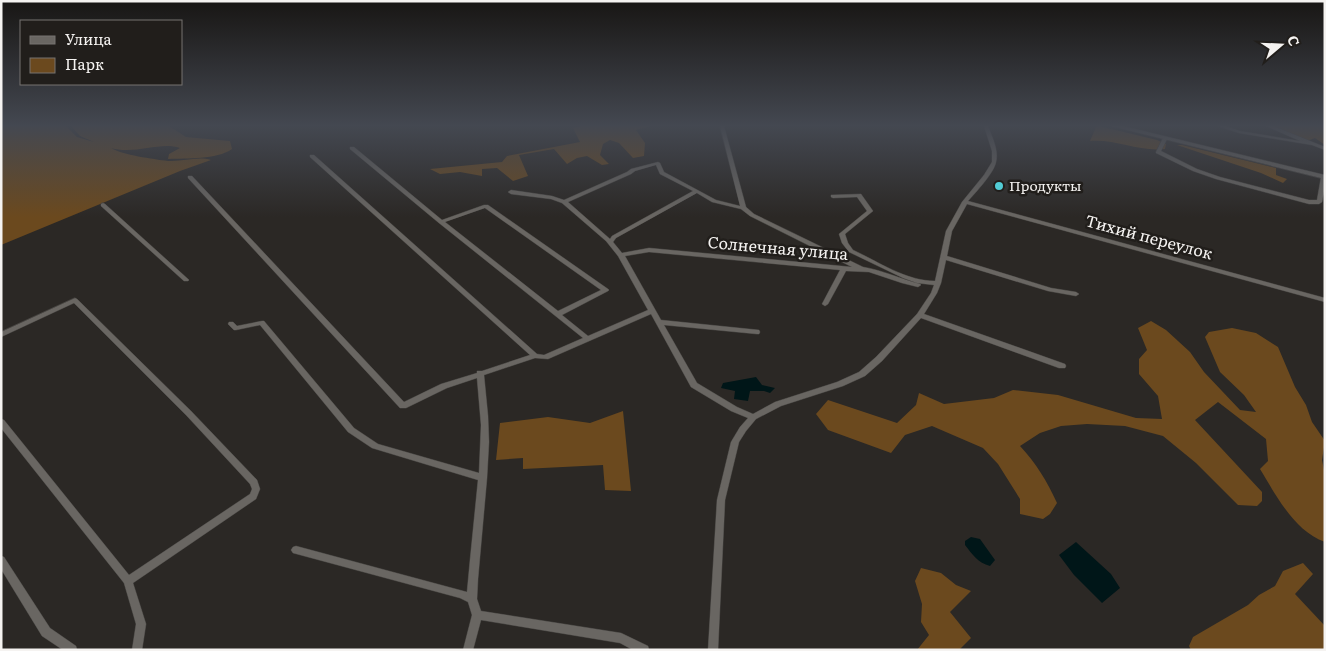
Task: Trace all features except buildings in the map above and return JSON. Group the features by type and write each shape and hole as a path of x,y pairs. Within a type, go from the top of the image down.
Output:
{"main road":[{"path":"1238,156 1324,177"}],"street":[{"path":"312,156 535,356"},
{"path":"362,156 587,338"},
{"path":"730,156 743,208"},
{"path":"713,650 718,542 724,482 735,442 743,428 753,417 778,404 840,384 862,374 879,359 920,315 938,283 949,231 966,202 986,176 994,162 994,156"},
{"path":"1167,156 1195,170 1315,203 1319,202 1324,177"},
{"name":"Солнечная улица","path":"564,202 633,170 658,163 662,173 714,201 743,208 752,215 861,268"},
{"path":"190,177 404,406 444,386 480,373 535,356 545,357 651,311"},
{"path":"610,243 614,237 696,191"},
{"path":"511,192 552,198 564,202 610,243 621,255 694,385 734,409 753,417"},
{"path":"833,196 859,194 870,211 842,234 845,243 851,251 912,279 928,284"},
{"name":"Тихий переулок","path":"966,202 1325,300"},
{"path":"103,205 186,280"},
{"path":"441,222 486,206 606,290 558,314"},
{"name":"Солнечная улица","path":"621,255 649,250 844,269 861,268"},
{"path":"943,258 1050,290 1076,294"},
{"path":"861,268 877,270 909,284 938,283"},
{"path":"825,304 844,269"},
{"path":"1,335 75,300 139,366 216,440 254,482 256,489 253,496 128,581"},
{"path":"920,315 1062,366"},
{"path":"658,322 757,332"},
{"path":"231,324 236,328 262,323 351,430 375,446 484,478"},
{"path":"468,650 477,615 472,598 473,567 484,478 486,440 480,373"},
{"path":"1,422 128,581 141,624 137,650"},
{"path":"296,550 472,598"},
{"path":"1,560 46,632 72,650"},
{"path":"477,615 621,638 644,650"}],"green space":[{"path":"1,156 138,156 168,161 211,160 180,171 1,245"},
{"path":"169,156 212,156 210,157 168,159"},
{"path":"507,156 520,156 528,176 513,181 497,168 482,169 482,176 460,172 440,174 430,169 502,162"},
{"path":"560,156 585,156 577,158 567,164"},
{"path":"588,156 601,156 609,164 602,165"},
{"path":"1211,156 1229,156 1276,168 1276,175 1287,179 1283,183 1261,173"},
{"path":"1151,321 1166,330 1190,352 1204,372 1240,410 1256,412 1244,395 1220,372 1205,337 1209,332 1232,328 1256,333 1278,347 1295,387 1306,405 1312,422 1325,441 1322,460 1325,475 1325,542 1304,530 1295,521 1279,501 1260,469 1268,461 1266,439 1218,402 1195,420 1262,492 1262,501 1257,506 1238,505 1196,463 1163,436 1125,426 1087,424 1061,426 1040,433 1020,446 1041,473 1057,503 1050,514 1043,519 1020,514 1020,499 998,464 983,448 932,426 905,435 891,453 828,430 816,414 828,400 897,423 916,405 919,393 944,404 994,398 1013,390 1058,395 1136,418 1162,419 1158,396 1139,374 1139,359 1147,350 1138,328"},
{"path":"623,411 631,491 605,490 603,465 523,469 523,458 496,460 500,423 548,417 590,423"},
{"path":"1303,563 1313,574 1295,594 1325,626 1325,650 1191,650 1189,646 1193,637 1248,605 1259,595 1275,586 1283,571"},
{"path":"921,568 941,573 956,585 971,591 950,612 971,638 959,650 917,650 929,635 921,622 922,604 915,581"}],"shaded area":[{"path":"756,377 762,385 775,388 770,393 750,391 748,401 734,399 735,391 721,388 723,383"},
{"path":"971,537 980,539 995,560 990,566 973,555 965,545 965,541"},
{"path":"1076,542 1111,574 1120,588 1102,603 1074,575 1059,555"}],"place":[{"name":"Продукты","path":"999,186"}]}
